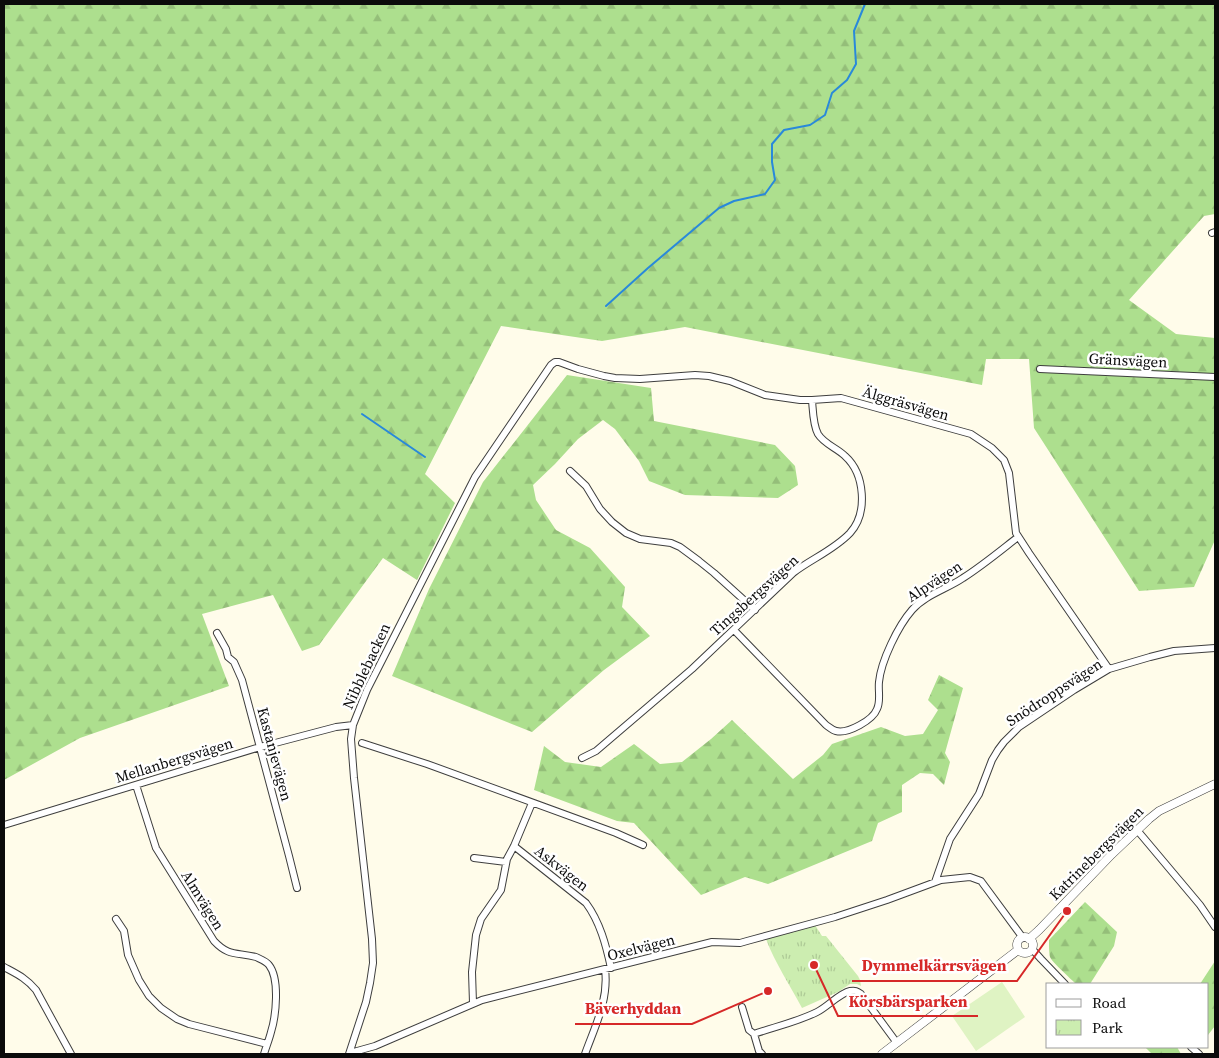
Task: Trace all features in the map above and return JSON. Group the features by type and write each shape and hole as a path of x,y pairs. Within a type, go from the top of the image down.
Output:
{"street":[{"name":"Älggräsvägen","path":"559,362 578,369 615,378 640,379 695,375 709,376 730,381 765,395 800,400 841,398 971,434 992,448 1004,460 1009,473 1013,517 1018,537 1109,669"},
{"name":"Nibblebacken","path":"349,1053 366,1002 373,963 354,778 353,725 367,690 475,477 551,365 559,362"},
{"name":"Gränsvägen","path":"1040,369 1215,377"},
{"name":"Tingsbergsvägen","path":"582,758 596,751 692,668 793,573 834,546 854,528 859,515 862,493 856,472 853,464 847,457 822,440 818,435 814,422 812,400"},
{"path":"570,471 586,486 600,509 626,533 640,539 671,543 680,547 714,573 754,610"},
{"name":"Alpvägen","path":"734,630 826,725 836,731 846,731 864,722 878,708 879,682 885,659 901,625 911,610 926,598 964,578 1018,537"},
{"name":"Kastanjevägen","path":"217,633 226,649 228,657 234,662 242,680 297,888"},
{"name":"Snödroppsvägen","path":"938,881 950,839 979,794 992,760 1004,742 1019,727 1109,669 1174,652 1215,648"},
{"name":"Mellanbergsvägen","path":"4,825 260,746 353,725"},
{"path":"362,742 616,833 643,845"},
{"name":"Katrinebergsvägen","path":"1026,938 1039,930 1137,830 1159,812 1215,784"},
{"name":"Almvägen","path":"136,785 156,848 214,941 220,948 228,952 262,960 268,964 274,974 275,1015 264,1054"},
{"path":"473,1004 472,972 476,936 481,919 502,890 507,858 532,803"},
{"path":"1137,830 1200,905 1215,927"},
{"name":"Askvägen","path":"514,846 586,903 593,912 601,930 608,968 606,994 585,1054"},
{"path":"474,858 506,862"},
{"name":"Oxelvägen","path":"349,1053 376,1046 473,1004 712,942 740,943 835,917 938,881 970,877 982,881 1026,938"},
{"path":"116,920 124,931 128,955 139,980 149,996 161,1008 177,1019 189,1024 267,1044"},
{"path":"1026,938 1033,943 1032,949 1029,952 1022,953 1018,950 1017,943 1020,939 1026,938"},
{"path":"1032,949 1064,983"},
{"path":"882,1054 1018,950"},
{"path":"4,967 28,980 36,990 72,1054"},
{"path":"754,1034 816,1012 842,995 854,991 861,994 897,1043"},
{"path":"742,1007 748,1030 754,1034 758,1053"}],"green space":[{"path":"4,4 1215,4 1215,214 1204,216 1129,300 1176,334 1215,338 1215,540 1194,587 1139,591 1034,428 1029,359 986,359 982,385 685,327 602,341 501,326 425,474 455,503 417,580 383,558 319,645 302,651 273,595 202,614 229,686 80,738 4,780"},
{"path":"567,375 651,388 654,421 775,445 795,466 798,485 778,498 685,495 649,481 639,461 615,429 603,420 578,439 533,485 536,500 556,530 590,548 625,587 622,607 650,636 604,670 532,732 392,676 429,589 483,482"},
{"path":"939,675 963,688 945,753 950,762 944,785 933,774 920,773 902,785 902,812 878,823 872,841 768,884 745,877 701,895 634,823 617,821 534,790 544,746 565,762 601,767 634,744 660,764 682,762 732,720 793,779 823,755 832,744 881,727 905,736 923,734 938,710 928,700"},
{"path":"1085,902 1117,932 1114,946 1091,983 1075,983 1051,959 1049,940"},
{"path":"815,925 822,936 826,936 858,976 861,986 850,984 838,992 802,1008 766,939"},
{"path":"1215,961 1215,1026 1209,1034 1209,983 1201,983"},
{"path":"1002,982 1025,1017 976,1051 952,1016"},
{"path":"1146,1048 1178,1048 1181,1054 1150,1054"}],"waterway":[{"path":"606,306 719,208 734,201 765,194 775,180 772,144 784,130 810,125 825,115 832,93 847,80 856,64 854,31 865,4"},
{"path":"362,414 425,457"}],"place":[{"name":"Dymmelkärrsvägen","path":"1067,911"},
{"name":"Körsbärsparken","path":"814,965"},
{"name":"Bäverhyddan","path":"768,991"}]}
